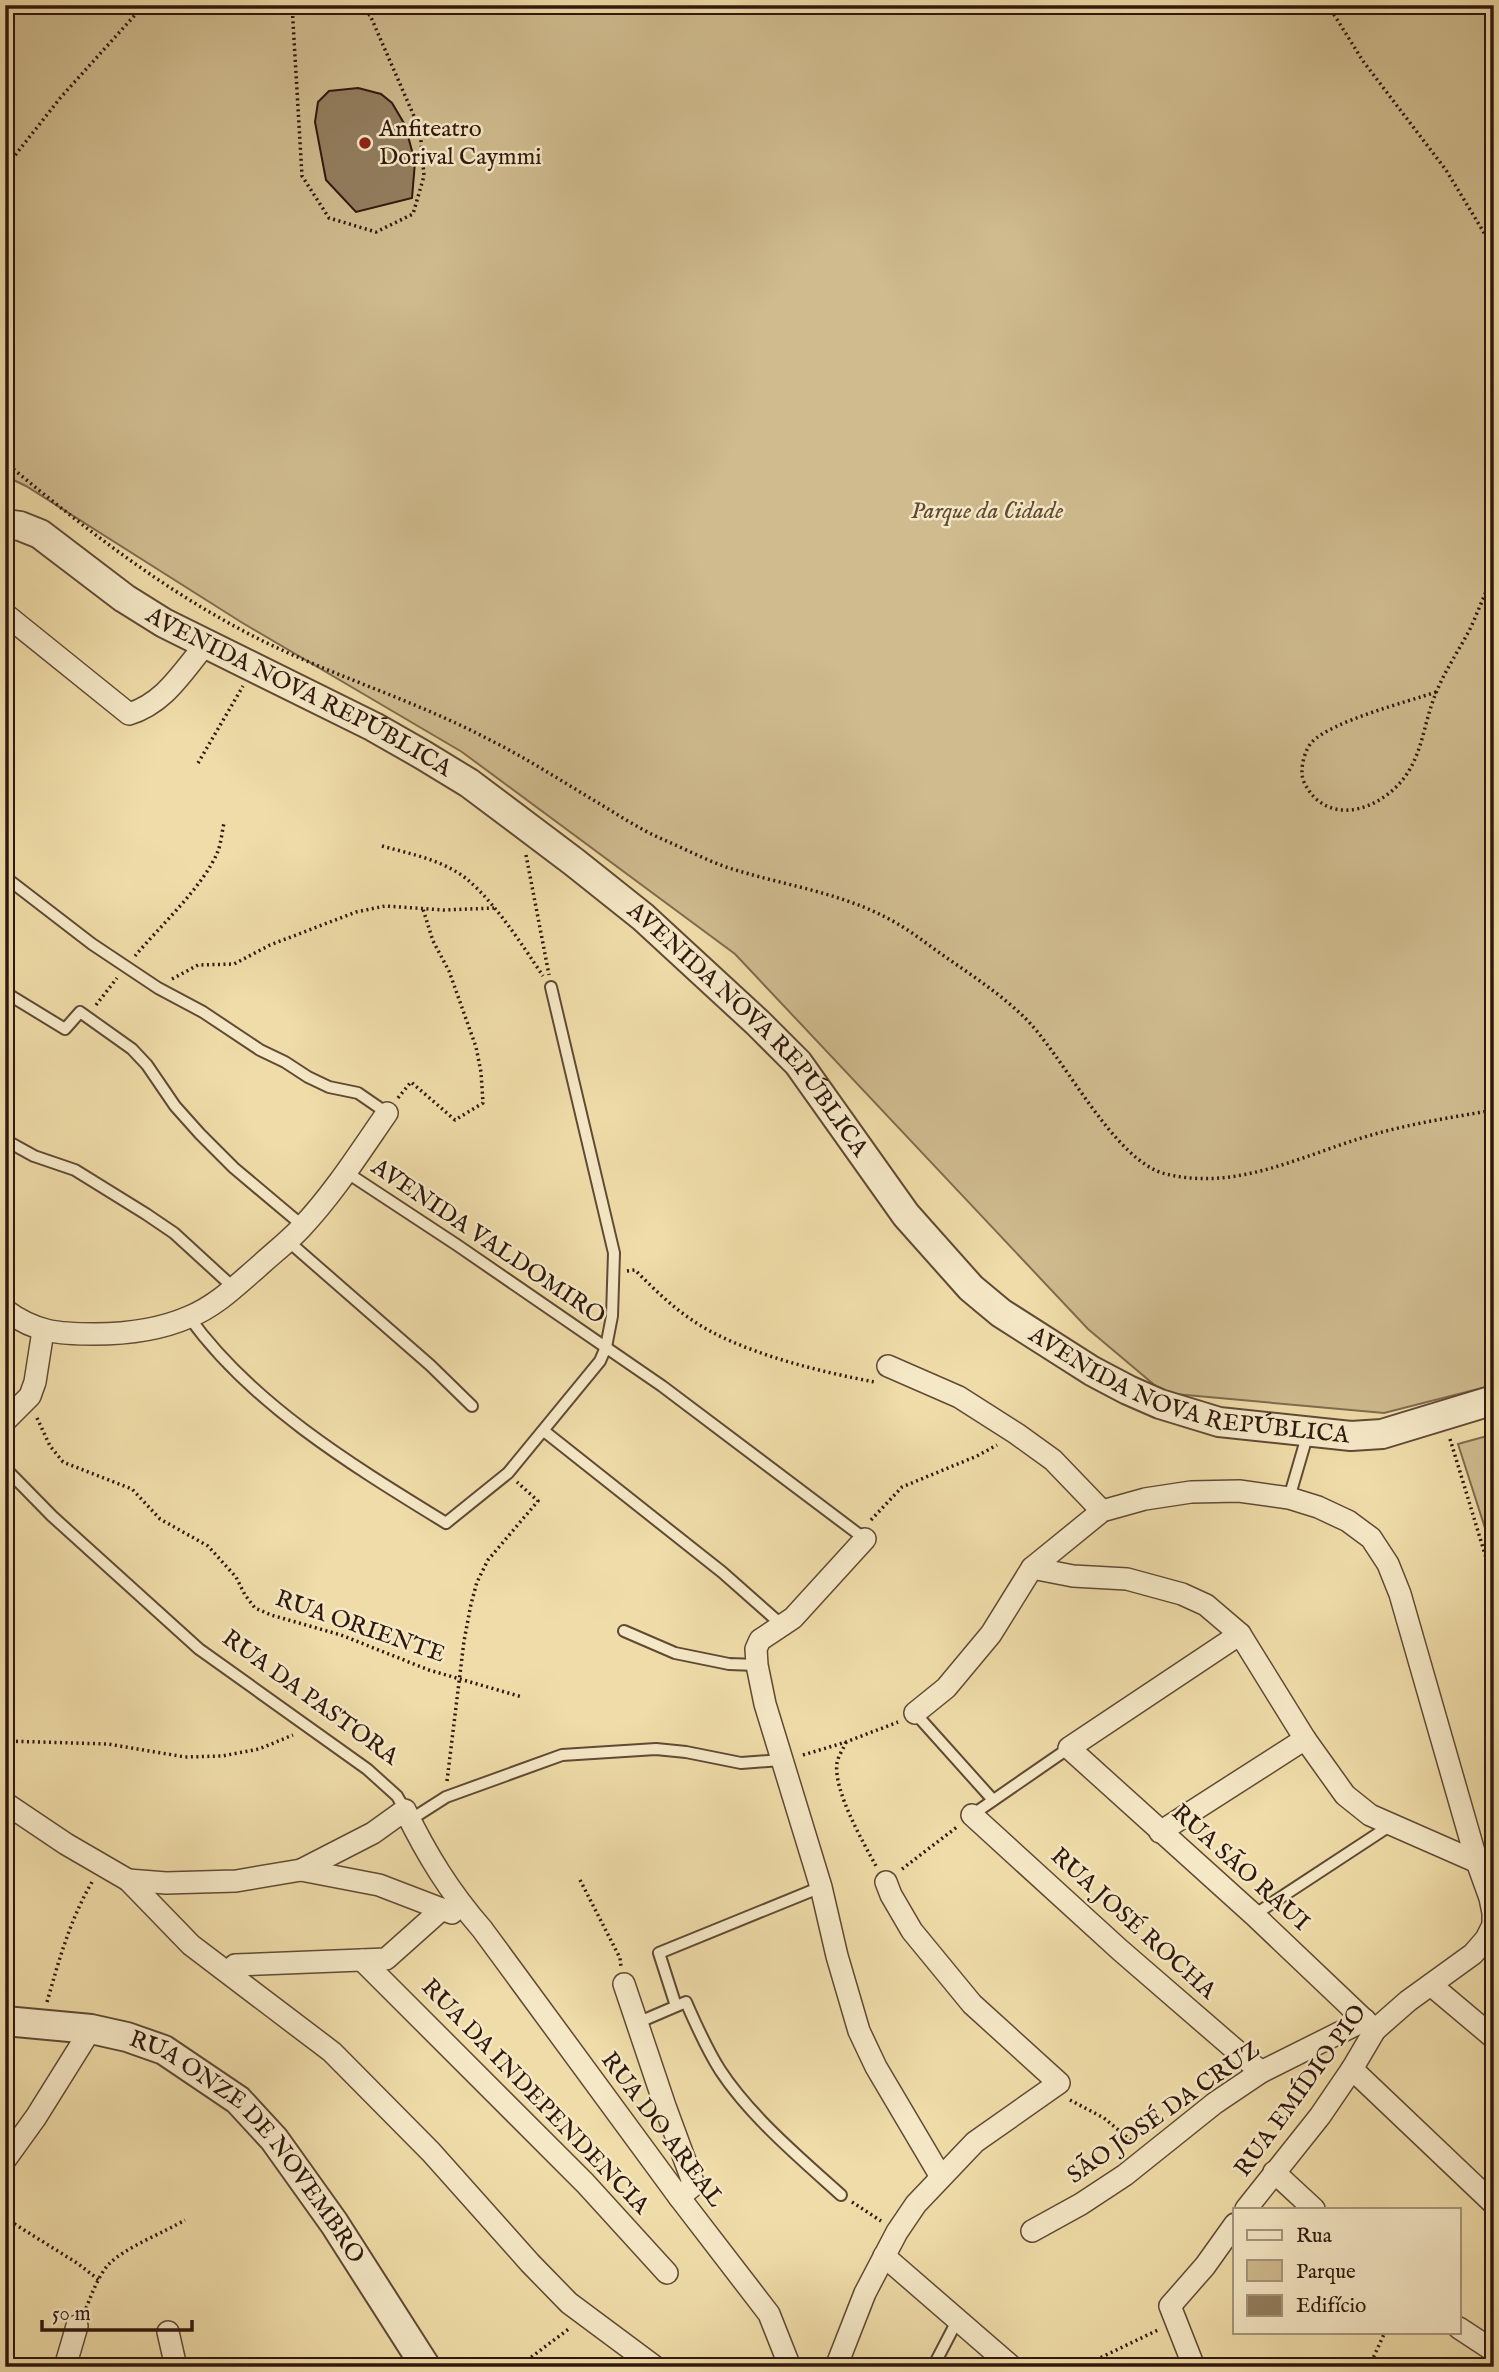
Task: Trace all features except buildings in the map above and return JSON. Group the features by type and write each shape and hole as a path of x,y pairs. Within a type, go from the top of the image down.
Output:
{"street":[{"name":"AVENIDA NOVA REPÚBLICA","path":"5,524 20,526 40,534 131,603 206,644 374,727 469,783 519,820 643,917 798,1063 906,1215 971,1288 1001,1312 1092,1371 1160,1404 1219,1422 1308,1433 1351,1436 1382,1434 1494,1400"},
{"path":"5,614 129,714 145,709 159,699 206,644"},
{"path":"5,1310 26,1325 43,1331 121,1334 150,1330 189,1317 214,1304 234,1289 296,1233 346,1172 387,1113"},
{"path":"5,1421 30,1396 35,1382 43,1331"},
{"path":"884,1375 959,1397 1054,1460 1102,1511 1032,1568 990,1634 946,1688 915,1713"},
{"name":"RUA EMÍDIO PIO","path":"1102,1511 1145,1499 1191,1492 1239,1491 1289,1498 1318,1507 1348,1521 1371,1538 1388,1564 1400,1594 1477,1862 1490,1898 1493,1925 1473,1954 1431,1986 1370,2025 1352,2069 1320,2116 1247,2208"},
{"path":"862,1536 793,1618 760,1640 756,1649 757,1665 765,1704 821,1887 837,1956 859,2031 876,2067 941,2177"},
{"path":"1032,1568 1073,1576 1127,1579 1182,1594 1206,1605 1240,1634 1305,1740 1345,1795 1370,1815 1477,1862"},
{"path":"1069,1748 1240,1634"},
{"path":"1160,1832 1305,1740"},
{"name":"RUA SÃO RAUI","path":"1069,1748 1254,1915 1370,2025"},
{"path":"5,1803 45,1831 128,1880 191,1945 228,1966 332,2052 431,2152 569,2303 655,2367"},
{"path":"302,1870 408,1815"},
{"name":"RUA DA PASTORA","path":"408,1815 435,1868 482,1929"},
{"name":"RUA JOSÉ ROCHA","path":"972,1815 1120,1950 1261,2072"},
{"path":"128,1880 166,1883 223,1881 302,1870 379,1885 442,1909 482,1929"},
{"path":"836,2367 865,2293 897,2232 916,2204 975,2142 1054,2086 971,2004 912,1931 886,1882"},
{"path":"228,1966 386,1959 442,1909"},
{"name":"RUA DO AREAL","path":"482,1929 679,2197 769,2314 790,2367"},
{"name":"RUA DA INDEPENDENCIA","path":"362,1960 585,2183 667,2273"},
{"path":"624,1984 695,2185 679,2197"},
{"path":"1431,1986 1494,2038"},
{"name":"RUA ONZE DE NOVEMBRO","path":"5,2021 91,2029 127,2037 164,2050 238,2101 274,2139 334,2223 426,2367"},
{"name":"SÃO JOSÉ DA CRUZ","path":"1032,2231 1081,2204 1125,2175 1215,2103 1261,2072 1370,2025"},
{"path":"5,2160 91,2029"},
{"path":"1352,2069 1494,2204"},
{"path":"1274,2172 1313,2208"},
{"path":"1194,2367 1170,2306 1205,2266 1233,2227"},
{"path":"884,2256 1012,2367"},
{"path":"65,2367 77,2326"},
{"path":"1460,2329 1493,2350"},
{"path":"168,2332 176,2367"}],"lane":[{"path":"5,877 125,968 203,1012 260,1050 308,1077 329,1087 358,1093 387,1113"},
{"path":"189,1317 224,1361 280,1410 345,1459 446,1524 508,1473 594,1370 606,1347 612,1316 614,1253 551,987"},
{"path":"8,999 65,1029 80,1012 132,1049 200,1134 296,1233 472,1406"},
{"path":"5,1140 34,1156 75,1170 146,1214 174,1233 234,1289"},
{"name":"AVENIDA VALDOMIRO","path":"346,1172 606,1347 712,1422 862,1536"},
{"path":"544,1431 722,1572 783,1626"},
{"path":"1289,1498 1308,1433"},
{"name":"RUA DA PASTORA","path":"5,1468 52,1516 200,1648 367,1769 397,1796 408,1815"},
{"path":"624,1631 674,1653 729,1664 757,1665"},
{"path":"915,1713 993,1800"},
{"path":"972,1815 1069,1748"},
{"path":"408,1815 446,1797 532,1765 581,1752 656,1749 741,1763 781,1760"},
{"path":"1254,1915 1391,1825"},
{"path":"676,2006 659,1953 821,1887"},
{"path":"637,2023 686,2001 706,2046 733,2088 841,2195"},
{"path":"933,2367 958,2319"}],"path":[{"path":"5,168 61,97 144,5"},
{"path":"292,5 302,176 329,218 376,232 413,214 424,176 420,130 370,15 341,5"},
{"path":"1328,5 1363,61 1446,170 1494,254"},
{"path":"5,462 118,552 202,610 283,651 488,738 647,832 726,867 859,904 899,924 1025,1017 1104,1123 1130,1153 1161,1174 1198,1179 1242,1176 1282,1166 1375,1134 1494,1110"},
{"path":"1436,692 1333,728 1311,742 1304,759 1302,779 1313,797 1334,810 1360,809 1385,798 1405,777 1418,752 1436,692 1471,625 1494,573"},
{"path":"198,763 230,706 256,668"},
{"path":"519,820 551,987"},
{"path":"87,1017 210,866 219,849 224,823"},
{"path":"382,845 429,859 457,872 494,908 551,987"},
{"path":"158,988 198,965 234,964 270,946 356,912 385,906 423,909 494,908"},
{"path":"387,1113 411,1082 455,1120 483,1103 476,1047 449,971 433,942 423,909"},
{"path":"614,1273 635,1270 660,1296 692,1320 733,1341 824,1373 884,1375"},
{"name":"RUA ORIENTE","path":"30,1396 50,1446 63,1462 132,1489 160,1519 208,1546 236,1577 255,1608 271,1615 322,1628 402,1661 522,1697"},
{"path":"1443,1415 1494,1584"},
{"path":"862,1536 902,1487 977,1456 1017,1434"},
{"path":"446,1797 448,1759 471,1604 477,1582 488,1560 538,1501 508,1473"},
{"path":"781,1760 846,1742 915,1713"},
{"path":"5,1741 108,1744 185,1758 222,1756 259,1749 310,1728"},
{"path":"846,1742 837,1763 841,1788 861,1840 886,1882 972,1815"},
{"path":"41,2024 63,1945 78,1907 101,1865"},
{"path":"580,1880 620,1958 624,1984"},
{"path":"1054,2086 1104,2118 1149,2156"},
{"path":"841,2195 897,2232"},
{"path":"5,2218 99,2280"},
{"path":"77,2326 109,2264 185,2221"},
{"path":"518,2367 585,2315"},
{"path":"1081,2367 1176,2322"},
{"path":"1369,2367 1384,2334"}],"green space":[{"name":"Parque da Cidade","path":"5,5 1494,5 1494,1385 1384,1413 1164,1393 1088,1329 735,954 462,752 241,622 26,486 5,476"},
{"path":"1494,1434 1494,1556 1458,1444"}],"place":[{"name":"Anfiteatro Dorival Caymmi","path":"365,143"}]}
